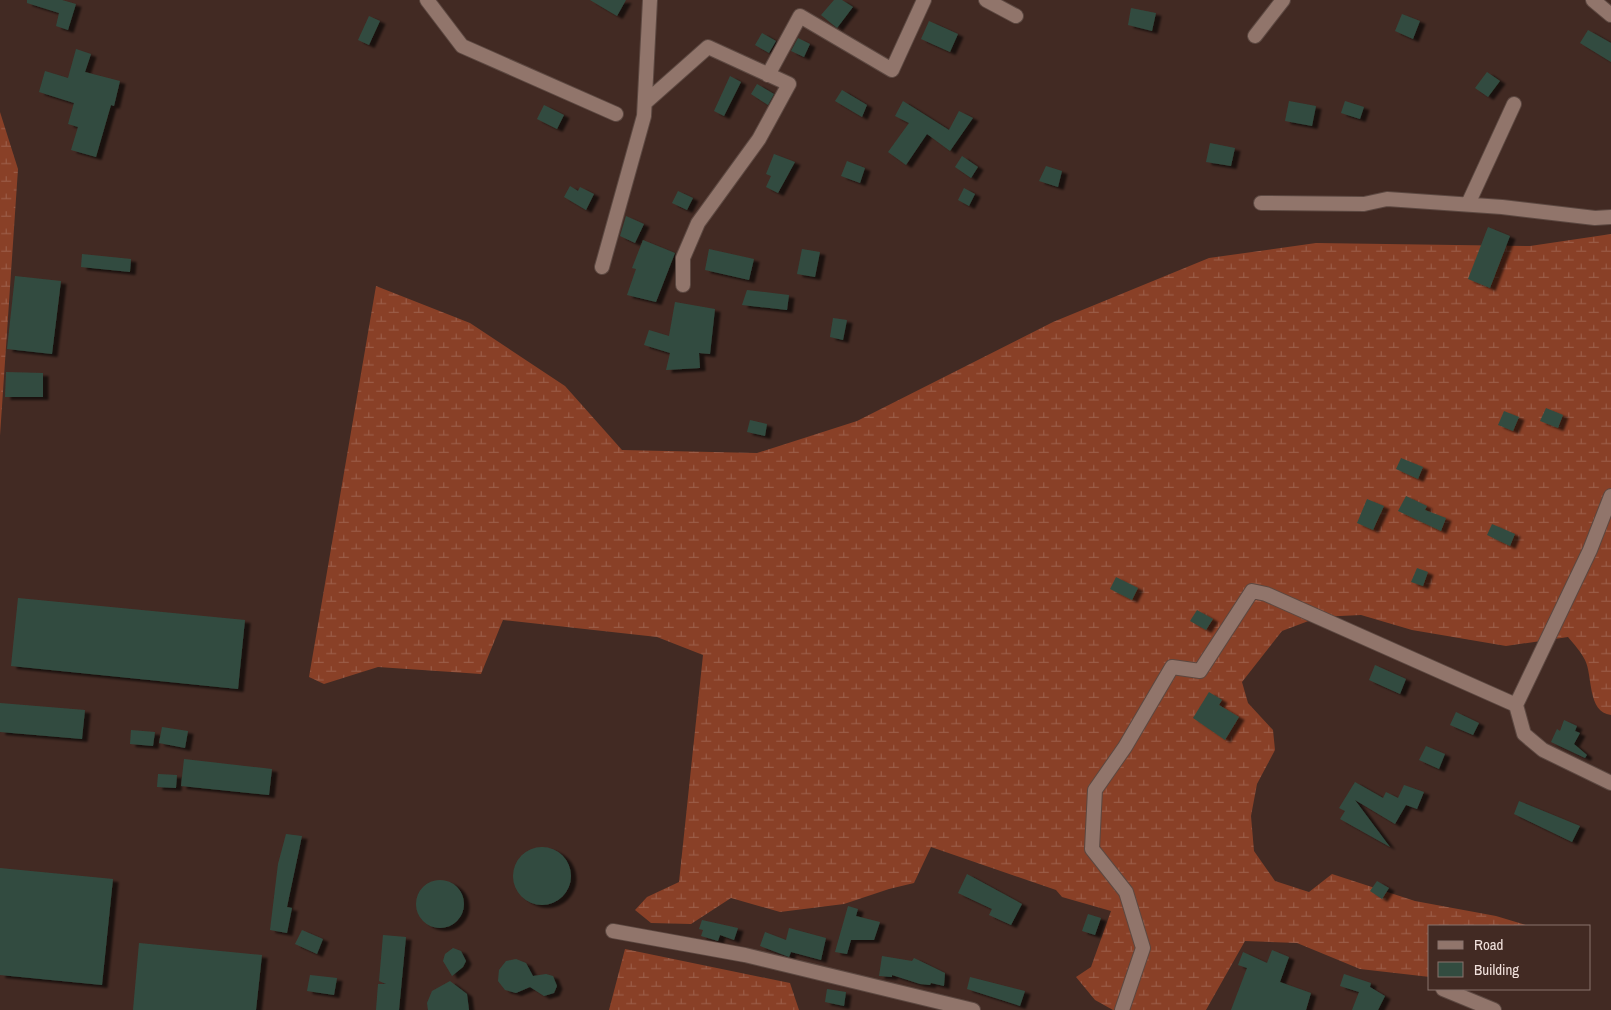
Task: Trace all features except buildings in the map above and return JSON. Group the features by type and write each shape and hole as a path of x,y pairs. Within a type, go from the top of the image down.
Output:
{"street":[{"path":"427,0 462,46 616,114"},
{"path":"602,266 644,116 650,0"},
{"path":"768,76 800,16 892,70 924,0"},
{"path":"986,0 1016,16"},
{"path":"1255,36 1283,0"},
{"path":"1593,0 1611,15"},
{"path":"646,102 708,47 789,84 759,139 698,224 682,258 683,286"},
{"path":"1468,204 1514,104"},
{"path":"1260,203 1364,204 1387,199 1468,204 1595,218 1611,217"},
{"path":"1611,496 1590,550 1516,705 1524,734 1544,750 1611,783"},
{"path":"1122,1010 1142,948 1126,892 1092,850 1095,790 1125,748 1172,667 1200,671 1252,591 1276,598 1516,705"},
{"path":"613,931 745,955 973,1010"},
{"path":"1444,990 1494,1010"}],"green space":[{"path":"0,112 18,169 0,436"},
{"path":"1611,234 1611,715 1603,712 1594,700 1585,660 1568,637 1506,646 1412,630 1361,615 1319,617 1282,631 1242,682 1248,703 1273,730 1275,750 1257,784 1251,816 1254,851 1275,881 1309,892 1332,874 1415,901 1496,916 1526,925 1428,925 1428,977 1360,969 1297,943 1245,941 1206,1010 1113,1010 1095,1000 1076,977 1091,967 1111,911 1062,897 1056,890 931,847 914,883 844,904 780,912 731,898 691,924 651,923 635,910 647,897 679,882 703,655 657,637 503,620 481,674 378,667 324,684 309,677 376,286 470,323 565,386 622,450 757,453 857,421 1053,322 1209,258 1316,243 1530,246"},
{"path":"625,949 790,983 799,1010 609,1010"}]}
